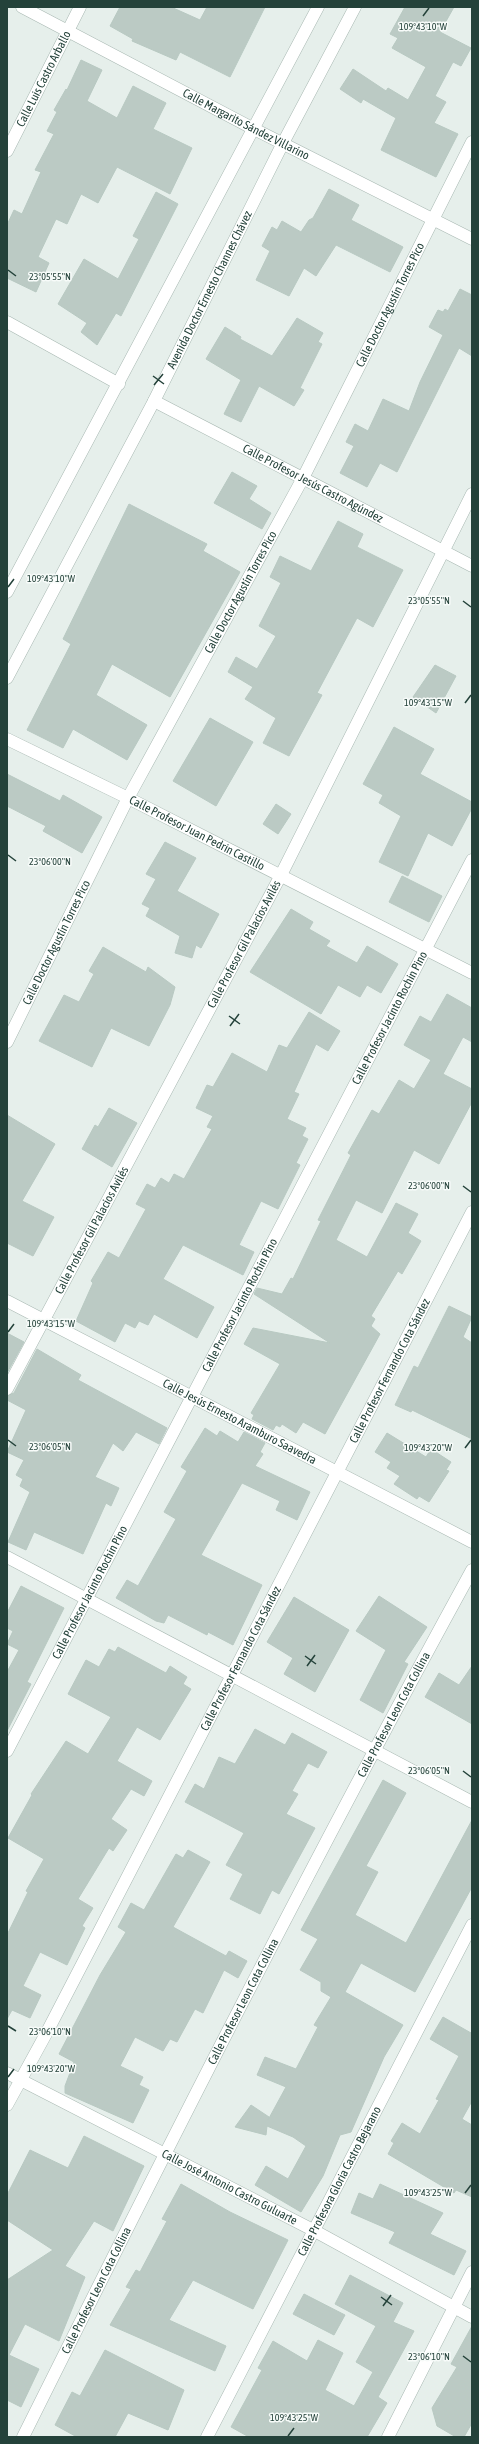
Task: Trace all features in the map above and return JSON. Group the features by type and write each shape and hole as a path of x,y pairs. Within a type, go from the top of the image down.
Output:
{"street":[{"name":"Calle Margarito Sández Villarino","path":"22,7 254,129 472,239"},
{"name":"Calle Luis Castro Arballo","path":"7,151 80,7"},
{"path":"7,592 119,384 318,7"},
{"name":"Avenida Doctor Ernesto Channes Chávez","path":"7,678 154,401 283,143 355,7"},
{"name":"Calle Doctor Agustín Torres Pico","path":"7,1042 128,798 303,478 472,142"},
{"path":"7,322 119,384"},
{"name":"Calle Profesor Jesús Castro Agúndez","path":"154,401 472,566"},
{"name":"Calle Profesor Gil Palacios Avilés","path":"7,1389 43,1319 281,876 472,494"},
{"name":"Calle Profesor Juan Pedrin Castillo","path":"7,739 128,798 472,973"},
{"name":"Calle Profesor Jacinto Rochin Pino","path":"7,1751 85,1598 192,1398 472,860"},
{"name":"Calle Profesor Fernando Cota Sández","path":"7,2104 47,2032 231,1674 472,1212"},
{"name":"Calle Jesús Ernesto Aramburo Saavedra","path":"7,1302 43,1319 192,1398 472,1542"},
{"path":"7,1557 472,1802"},
{"name":"Calle Profesor Leon Cota Collina","path":"23,2437 164,2154 374,1750 472,1570"},
{"name":"Calle Profesora Gloria Castro Bejarano","path":"207,2437 472,1925"},
{"name":"Calle José Antonio Castro Guluarte","path":"7,2073 313,2230 472,2317"},
{"path":"388,2437 472,2272"}],"building":[{"path":"120,7 171,7 200,20 207,7 265,7 230,77 180,52 176,60 132,41 133,39 110,26"},
{"path":"405,7 454,7 440,32 471,48 461,66 453,62 435,96 446,102 434,123 458,134 436,177 381,150 396,118 363,99 361,103 340,89 353,69 386,91 388,88 408,100 426,67 392,48 398,38 390,34"},
{"path":"81,60 102,70 87,101 117,118 133,86 166,103 153,129 192,148 170,194 117,167 98,203 81,194 67,224 56,219 38,257 49,263 36,292 7,278 7,225 14,210 22,214 41,172 35,170 54,134 47,131 57,112 54,110 66,89 67,90"},
{"path":"329,189 359,205 351,220 403,247 390,272 336,245 316,276 304,268 289,296 256,280 270,251 262,246 272,227 277,230 282,221 301,232 309,220 313,218"},
{"path":"156,192 178,204 121,316 116,313 97,345 81,332 87,323 58,304 84,259 118,279 139,239 133,236"},
{"path":"460,289 472,295 472,356 459,348 397,472 380,463 367,487 340,473 354,446 346,442 355,424 368,431 383,399 409,411 420,382 443,335 429,327 438,310 443,312 445,309 448,311"},
{"path":"297,318 323,333 318,342 322,344 300,388 304,390 294,406 259,386 241,422 224,414 241,380 206,359 225,327 241,337 240,339 272,356"},
{"path":"232,472 257,486 249,499 271,513 262,529 214,503"},
{"path":"129,504 207,544 203,551 240,572 170,697 112,664 96,695 147,725 127,760 73,729 63,748 27,730 71,644 63,639"},
{"path":"338,521 363,534 357,547 403,570 373,627 357,618 317,693 322,695 289,756 263,743 276,718 245,699 253,687 228,672 236,657 257,669 276,636 259,626 281,583 270,577 280,556 311,571"},
{"path":"435,665 456,676 436,713 413,697"},
{"path":"210,718 253,742 216,806 173,781"},
{"path":"394,727 434,749 420,774 472,802 472,808 452,846 428,833 408,876 379,862 401,816 379,803 383,795 363,784"},
{"path":"7,774 60,801 63,795 102,817 82,853 43,831 46,826 7,806"},
{"path":"276,804 291,814 278,834 263,824"},
{"path":"165,842 196,858 177,891 219,914 201,948 196,945 192,958 175,953 180,936 146,916 150,908 142,904 156,879 146,874"},
{"path":"402,876 442,896 429,922 389,902"},
{"path":"291,909 313,922 309,929 330,941 326,946 357,963 367,946 398,964 381,993 367,985 360,997 338,985 321,1014 250,972"},
{"path":"103,947 146,972 148,967 175,987 170,1005 149,1046 111,1028 92,1067 39,1041 64,995 79,1002 94,974 89,971"},
{"path":"447,994 472,1008 472,1042 463,1037 443,1074 472,1089 472,1102 439,1164 414,1150 382,1213 356,1200 336,1240 367,1257 396,1203 418,1214 408,1233 421,1241 402,1274 398,1271 371,1316 375,1319 371,1326 380,1334 325,1434 303,1422 296,1433 282,1424 280,1427 276,1425 273,1430 252,1419 254,1415 251,1413 280,1364 244,1344 253,1328 330,1343 254,1294 257,1288 282,1294 291,1278 293,1279 321,1221 318,1220 351,1155 348,1153 372,1110 379,1114 399,1080 414,1089 431,1060 404,1045 420,1016 431,1022"},
{"path":"309,1012 340,1031 328,1051 316,1044 294,1092 299,1094 287,1119 306,1128 302,1136 308,1139 296,1163 300,1165 278,1209 261,1201 239,1245 254,1252 243,1275 183,1245 163,1279 214,1307 197,1338 154,1314 148,1325 139,1321 135,1328 125,1323 115,1342 76,1321 93,1283 91,1281 108,1252 119,1258 146,1209 136,1204 147,1184 155,1188 161,1178 169,1183 174,1174 184,1179 212,1129 207,1127 213,1116 196,1108 207,1085 213,1087 232,1053 267,1072 279,1045 287,1048"},
{"path":"109,1108 137,1123 112,1167 82,1149 95,1125 98,1127"},
{"path":"7,1115 55,1144 22,1201 54,1217 33,1256 7,1243"},
{"path":"449,1306 472,1317 463,1337 472,1343 472,1439 412,1410 411,1412 395,1405 414,1366 418,1368"},
{"path":"7,1333 24,1342 7,1373"},
{"path":"37,1349 81,1375 78,1380 167,1428 159,1444 136,1432 123,1451 113,1443 95,1477 119,1488 111,1506 106,1503 83,1554 34,1532 26,1550 8,1542 30,1492 20,1486 23,1479 16,1475 24,1460 7,1452 26,1410 7,1400 7,1396 14,1393"},
{"path":"205,1428 217,1436 220,1431 238,1442 244,1432 265,1443 260,1452 263,1454 255,1466 310,1492 297,1520 276,1510 280,1501 242,1483 201,1555 262,1585 233,1645 208,1632 207,1635 168,1615 164,1623 156,1621 116,1598 127,1580 138,1586 176,1519 164,1512 187,1471 181,1467"},
{"path":"387,1433 426,1457 431,1449 451,1462 446,1470 449,1471 429,1502 419,1496 417,1499 394,1484 400,1476 387,1468 391,1462 375,1452"},
{"path":"21,1586 64,1608 27,1682 31,1684 7,1731 7,1672 19,1650 7,1644 13,1631 7,1628 7,1613"},
{"path":"379,1596 427,1627 404,1662 408,1664 383,1713 360,1700 386,1650 356,1631"},
{"path":"294,1597 349,1630 315,1692 284,1674 293,1658 267,1642"},
{"path":"118,1647 166,1673 170,1666 187,1677 183,1684 191,1689 160,1740 137,1727 117,1761 152,1781 144,1796 131,1789 111,1819 127,1830 113,1851 109,1848 78,1899 93,1908 82,1926 85,1928 67,1965 40,1952 23,1986 41,1995 30,2018 12,2010 7,2019 7,1935 28,1892 26,1891 44,1859 8,1838 32,1795 31,1794 66,1741 88,1754 111,1717 68,1694 86,1660 99,1667 109,1649 115,1652"},
{"path":"472,1666 472,1724 425,1697 439,1673 459,1685"},
{"path":"255,1729 285,1745 292,1733 327,1752 318,1768 308,1763 292,1791 298,1794 286,1814 315,1828 279,1894 272,1890 260,1914 230,1899 243,1874 226,1865 244,1833 185,1802 195,1784 204,1789 219,1757 235,1764"},
{"path":"383,1780 406,1793 366,1866 378,1872 355,1915 406,1943 472,1820 472,1887 415,1992 361,1963 345,1992 403,2025 384,2057 351,2132 340,2135 323,2176 301,2212 255,2185 266,2166 288,2179 306,2146 293,2137 267,2126 266,2135 235,2127 251,2105 269,2117 268,2120 286,2087 257,2075 265,2057 296,2069 318,2027 314,2025 331,1997 321,1991 321,1982 300,1970 318,1939 301,1930"},
{"path":"188,1850 210,1862 173,1927 226,1956 229,1951 247,1961 238,1978 224,1970 203,2013 195,2009 177,2042 170,2039 163,2051 135,2037 120,2066 143,2077 139,2085 149,2090 133,2123 65,2093 65,2086 74,2062 59,2054 100,1975 126,1932 118,1927 131,1903 144,1910 176,1854 183,1858"},
{"path":"443,2017 471,2033 472,2031 472,2101 462,2119 472,2125 472,2197 456,2190 454,2193 388,2154 394,2143 391,2141 402,2123 420,2134 439,2100 436,2099 459,2056 430,2039"},
{"path":"84,2136 144,2166 113,2231 94,2221 65,2266 85,2277 59,2341 25,2324 9,2355 39,2369 21,2407 7,2400 7,2280 53,2250 7,2220 7,2195 30,2150 68,2168"},
{"path":"181,2184 230,2212 288,2240 253,2309 193,2280 169,2320 226,2346 215,2371 110,2325 131,2289 126,2287 136,2270 140,2272 167,2221 162,2219"},
{"path":"380,2184 443,2213 430,2234 466,2251 454,2275 389,2243 395,2232 351,2213 359,2193 373,2199"},
{"path":"350,2275 403,2303 393,2322 414,2331 378,2397 387,2403 367,2437 249,2437 231,2427 262,2370 258,2368 273,2341 307,2361 318,2340 343,2353 325,2390 354,2406 373,2372 356,2362 376,2326 335,2304"},
{"path":"304,2294 345,2315 334,2335 293,2314"},
{"path":"472,2326 472,2423 464,2437 456,2437 437,2426 432,2408 457,2367 451,2364"},
{"path":"105,2350 184,2390 168,2430 128,2413 115,2437 77,2437 55,2425 72,2392 80,2396"}]}
